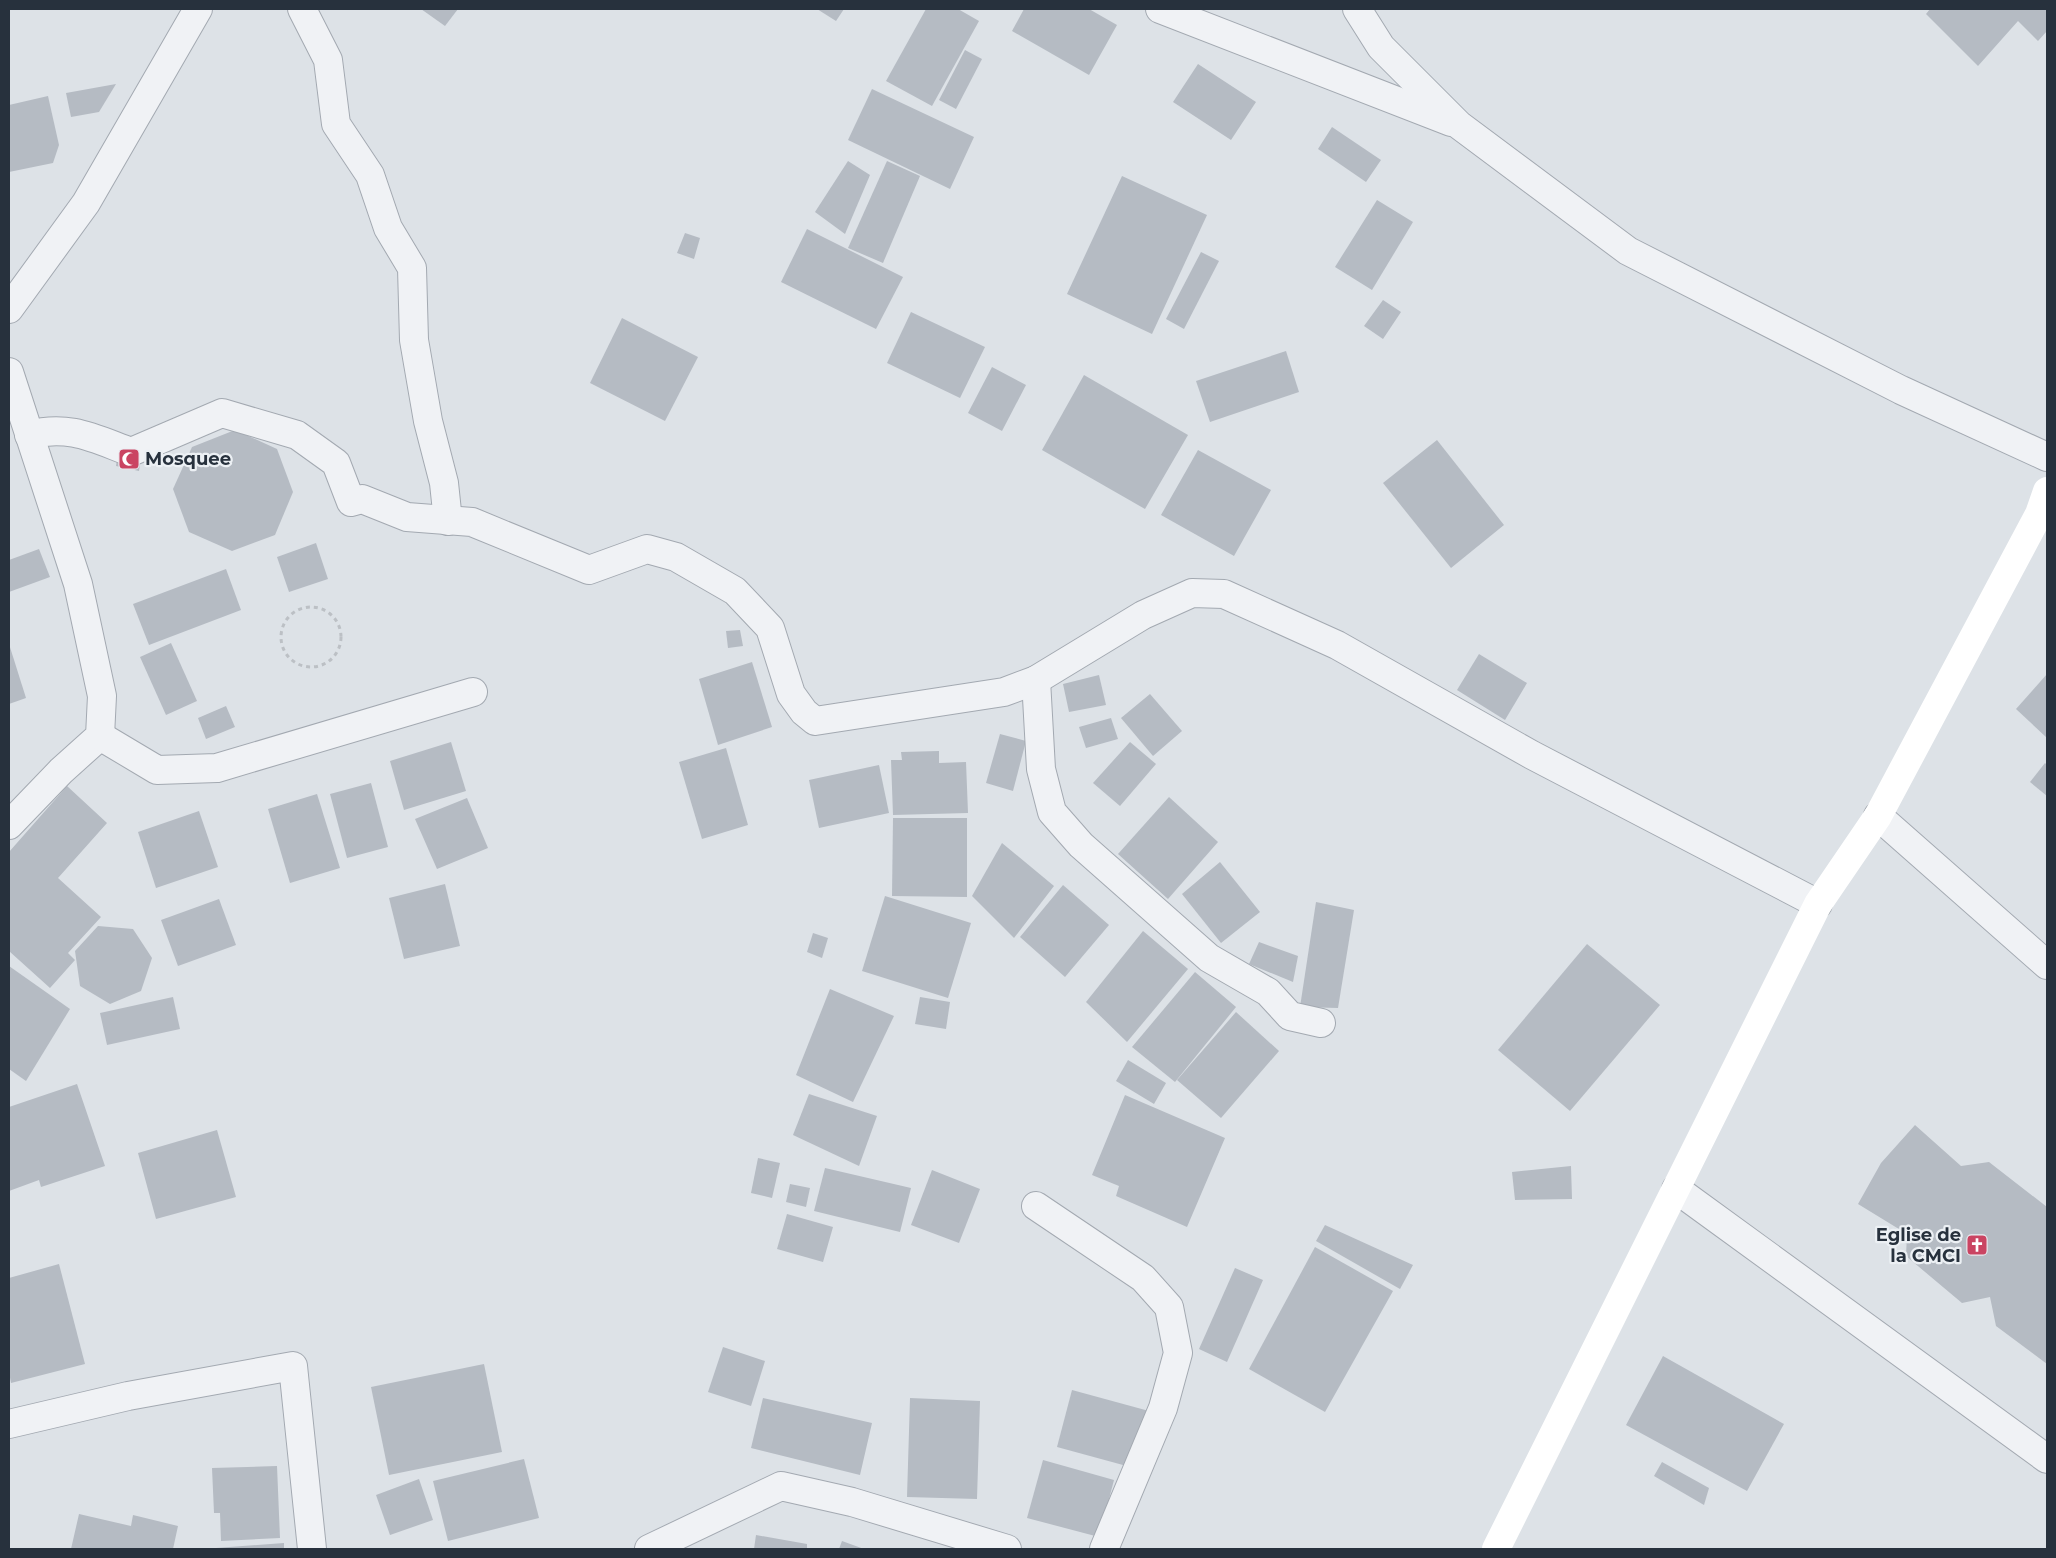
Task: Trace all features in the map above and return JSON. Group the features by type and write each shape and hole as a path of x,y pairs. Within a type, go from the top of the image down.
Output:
{"street":[{"path":"9,309 86,203 198,9"},
{"path":"302,9 328,60 336,124 370,175 388,228 412,268 414,340 428,421 444,483 448,520"},
{"path":"1160,9 1459,125"},
{"path":"1358,9 1381,46 1459,125 1628,251 1901,390 2047,457"},
{"path":"9,372 78,584 102,696 100,736 61,771 9,825"},
{"path":"29,435 43,431 72,431 132,452 222,413 297,435 336,463 351,502 362,499 407,518 472,522 588,570 647,549 676,557 735,591 770,628 791,694 804,712 816,721 1004,692 1036,680 1143,615 1176,600 1192,593 1224,594 1337,646 1532,755 1818,904"},
{"path":"1496,1549 1818,904 1878,816 2044,510"},
{"path":"1036,680 1041,769 1052,812 1081,845 1209,958 1268,992 1290,1016 1320,1023"},
{"path":"100,736 157,770 217,768 473,692"},
{"path":"1878,816 2047,965"},
{"path":"1676,1189 2047,1459"},
{"path":"1036,1206 1143,1278 1169,1307 1178,1353 1163,1408 1104,1549"},
{"path":"9,1424 128,1396 293,1366 312,1549"},
{"path":"649,1549 781,1486 852,1502 1007,1549"}],"path":[{"path":"303,607 317,607 329,613 338,623 341,637 338,650 331,661 318,667 304,668 292,662 283,651 280,638 283,624 291,614 303,607"}],"building":[{"path":"421,9 458,9 445,26"},
{"path":"817,9 844,9 836,21"},
{"path":"926,9 958,9 979,21 932,106 886,81"},
{"path":"1024,9 1089,9 1117,25 1089,75 1012,31"},
{"path":"1930,9 2047,9 2047,31 2038,41 2018,21 1978,66 1926,14"},
{"path":"965,50 982,59 956,109 939,100"},
{"path":"1198,64 1256,102 1231,140 1173,102"},
{"path":"116,84 99,112 71,117 66,93"},
{"path":"872,89 974,137 950,189 848,140"},
{"path":"48,96 59,145 53,163 9,172 9,105"},
{"path":"1332,127 1381,160 1366,182 1318,149"},
{"path":"848,161 870,175 845,234 815,212"},
{"path":"887,161 920,176 883,263 848,248"},
{"path":"1122,176 1207,215 1152,334 1067,294"},
{"path":"1377,200 1413,222 1372,290 1335,267"},
{"path":"807,229 903,277 876,329 781,282"},
{"path":"685,233 700,238 694,259 677,253"},
{"path":"1201,252 1219,261 1184,329 1166,319"},
{"path":"1383,300 1401,312 1383,339 1364,326"},
{"path":"911,312 985,347 960,398 887,363"},
{"path":"622,318 698,357 665,421 590,383"},
{"path":"1286,351 1299,392 1210,422 1196,381"},
{"path":"992,367 1026,385 1002,431 968,413"},
{"path":"1084,375 1188,435 1145,509 1042,450"},
{"path":"235,430 277,449 293,492 275,535 232,551 189,532 173,489 192,447"},
{"path":"1437,440 1504,525 1451,568 1383,483"},
{"path":"1198,450 1271,490 1234,556 1161,515"},
{"path":"118,452 141,457 139,471 116,466"},
{"path":"316,543 328,579 289,592 277,557"},
{"path":"39,549 50,577 9,592 9,560"},
{"path":"226,569 241,610 149,645 133,604"},
{"path":"740,630 743,646 728,648 726,631"},
{"path":"171,643 197,701 166,715 140,657"},
{"path":"9,644 26,698 9,704"},
{"path":"1479,654 1527,683 1505,720 1457,690"},
{"path":"752,662 772,727 718,745 699,679"},
{"path":"2047,674 2047,738 2016,709"},
{"path":"1099,675 1106,705 1069,712 1063,684"},
{"path":"1150,694 1182,731 1153,756 1121,718"},
{"path":"226,706 235,727 206,739 198,718"},
{"path":"1111,718 1118,739 1086,748 1079,727"},
{"path":"1000,734 1026,741 1013,791 986,783"},
{"path":"451,742 466,791 404,810 390,761"},
{"path":"1130,742 1156,764 1120,806 1093,783"},
{"path":"726,748 748,825 702,839 679,762"},
{"path":"939,751 939,763 966,762 968,813 893,815 891,760 902,760 901,752"},
{"path":"2045,763 2047,765 2047,796 2030,782"},
{"path":"879,765 889,813 819,828 809,780"},
{"path":"371,783 388,847 347,858 330,794"},
{"path":"67,786 107,823 58,878 101,917 68,953 75,960 50,988 9,951 9,852"},
{"path":"317,794 340,868 290,883 268,809"},
{"path":"1169,797 1218,842 1168,899 1118,854"},
{"path":"467,798 488,848 437,869 415,819"},
{"path":"199,811 218,867 156,888 138,832"},
{"path":"893,818 967,818 967,897 892,896"},
{"path":"1002,843 1054,886 1014,938 972,896"},
{"path":"1220,862 1260,912 1221,943 1182,894"},
{"path":"445,884 460,946 404,959 389,898"},
{"path":"1063,885 1109,925 1065,977 1020,937"},
{"path":"885,896 971,923 948,998 862,971"},
{"path":"219,899 236,945 178,966 161,920"},
{"path":"1316,902 1354,910 1338,1008 1300,1007"},
{"path":"98,926 133,929 152,958 141,991 110,1004 80,986 75,951"},
{"path":"1143,931 1188,969 1127,1042 1086,1002"},
{"path":"813,933 828,938 822,958 807,952"},
{"path":"1259,942 1298,956 1293,982 1249,964"},
{"path":"1587,944 1660,1005 1570,1111 1498,1050"},
{"path":"9,966 70,1009 26,1081 9,1069"},
{"path":"1195,972 1236,1007 1175,1082 1132,1047"},
{"path":"830,989 894,1016 853,1102 796,1075"},
{"path":"173,997 180,1029 107,1045 100,1013"},
{"path":"920,997 950,1002 946,1029 915,1024"},
{"path":"1236,1012 1279,1051 1221,1118 1177,1080"},
{"path":"1128,1060 1166,1083 1154,1104 1116,1081"},
{"path":"77,1084 105,1166 41,1187 39,1180 9,1191 9,1107"},
{"path":"809,1094 877,1116 859,1166 793,1135"},
{"path":"1125,1095 1225,1138 1187,1227 1116,1196 1119,1186 1092,1175"},
{"name":"Eglise de la CMCI","path":"1915,1125 1961,1166 1989,1162 2047,1207 2047,1364 1996,1326 1990,1297 1962,1303 1906,1256 1907,1234 1858,1204 1881,1163"},
{"path":"217,1130 236,1197 156,1219 138,1153"},
{"path":"758,1158 780,1163 772,1198 751,1193"},
{"path":"1571,1166 1572,1199 1515,1200 1512,1172"},
{"path":"825,1168 911,1188 900,1232 814,1211"},
{"path":"932,1170 980,1189 959,1243 911,1225"},
{"path":"790,1184 810,1188 806,1207 786,1202"},
{"path":"787,1214 833,1227 823,1262 777,1249"},
{"path":"1325,1225 1413,1265 1400,1289 1316,1241"},
{"path":"1315,1247 1393,1291 1325,1412 1249,1369"},
{"path":"59,1264 85,1364 11,1383 9,1372 9,1278"},
{"path":"1235,1268 1263,1280 1227,1362 1199,1349"},
{"path":"723,1347 765,1361 751,1406 708,1392"},
{"path":"1663,1356 1784,1424 1747,1491 1626,1425"},
{"path":"484,1364 502,1452 389,1475 371,1387"},
{"path":"1072,1390 1149,1411 1134,1468 1057,1447"},
{"path":"763,1398 872,1423 860,1475 751,1448"},
{"path":"910,1398 980,1401 977,1499 907,1497"},
{"path":"524,1459 539,1518 448,1541 433,1481"},
{"path":"1043,1460 1114,1480 1099,1537 1027,1518"},
{"path":"1662,1462 1709,1488 1704,1505 1654,1476"},
{"path":"277,1466 280,1538 221,1541 220,1513 214,1513 212,1468"},
{"path":"419,1479 433,1520 390,1535 376,1495"},
{"path":"79,1514 131,1526 133,1515 178,1526 173,1549 71,1549"},
{"path":"756,1535 807,1544 807,1549 754,1549"},
{"path":"842,1541 864,1549 839,1549"},
{"path":"284,1543 284,1549 216,1549 216,1548"}],"place":[{"name":"Mosquee","path":"129,459"},
{"name":"Eglise de la CMCI","path":"1977,1245"}]}
